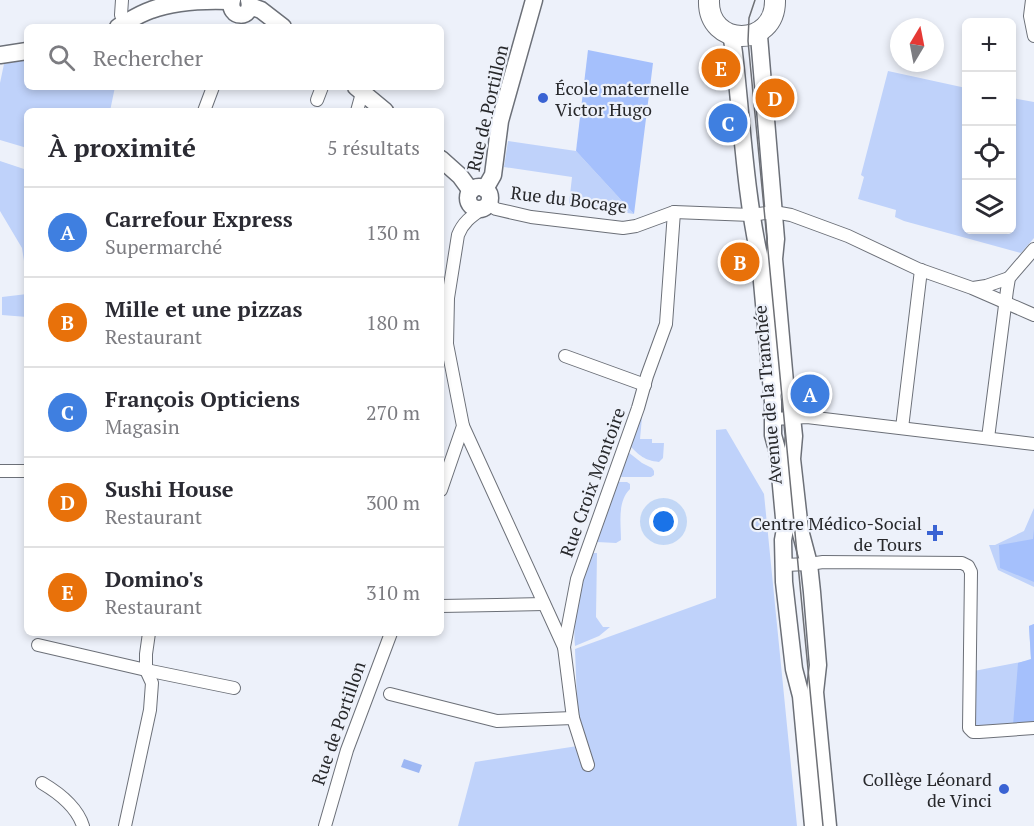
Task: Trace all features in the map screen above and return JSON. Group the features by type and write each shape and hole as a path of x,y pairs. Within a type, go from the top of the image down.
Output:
{"main road":[{"name":"Rue de Portillon","path":"482,198 493,175 500,121 534,0"},
{"path":"709,0 709,11 712,18 722,30 742,37 755,34 766,26 773,16 775,0"},
{"path":"124,24 153,9 210,1 239,8 261,10 279,24"},
{"name":"Avenue de la Tranchée","path":"761,30 759,36 776,239 774,259 785,382 790,398 794,436 792,459 800,530 809,564 818,665 815,692 828,826"},
{"name":"Avenue de la Tranchée","path":"729,34 734,53 747,194 760,260 774,420 772,427 778,453 785,529 784,582 793,657 801,696 813,826"},
{"path":"0,55 24,51"},
{"path":"359,90 381,108"},
{"name":"Rue du Bocage","path":"444,162 482,198"}],"street":[{"path":"122,0 122,24"},
{"path":"1032,0 1030,16 1034,36"},
{"path":"205,108 212,90"},
{"path":"317,100 321,90"},
{"path":"357,108 359,90"},
{"name":"Rue du Bocage","path":"482,198 496,209 531,217 622,228 636,226 674,212 751,215 774,212"},
{"name":"Rue de Portillon","path":"482,198 460,229 447,298 447,344 463,426 564,647"},
{"name":"Rue Croix Montoire","path":"588,765 573,718 564,647 577,579 666,324 674,212"},
{"path":"774,212 791,215 838,232 921,270 972,288 1034,315"},
{"path":"972,288 1009,278 1034,249"},
{"path":"902,428 921,270"},
{"path":"988,438 1009,278"},
{"path":"565,356 645,385"},
{"path":"774,420 807,417 1034,444"},
{"path":"444,481 463,426"},
{"path":"0,471 24,471"},
{"path":"784,565 823,562 962,563 968,566 971,572 969,728 973,732 1034,728"},
{"path":"444,606 544,604"},
{"path":"125,826 150,710 152,683 146,670 149,636"},
{"name":"Rue de Portillon","path":"325,826 347,750 390,636"},
{"path":"38,645 234,688"},
{"path":"390,694 497,721 573,718"},
{"path":"42,783 58,793 71,806 83,822 83,826"}],"shaded area":[{"path":"588,50 653,63 634,214 576,151"},
{"path":"24,61 24,90 114,90 111,108 24,108 24,147 0,140 0,83 4,64"},
{"path":"888,71 962,87 962,234 1016,234 1016,99 1034,102 1034,238 1021,253 904,221 895,217 896,210 858,199 864,177 861,175"},
{"path":"508,141 576,151 634,214 569,204 572,177 504,167"},
{"path":"0,161 24,169 24,261 22,248 0,211"},
{"path":"24,294 24,317 2,315 2,297"},
{"path":"640,416 642,417 640,439 652,439 652,443 664,443 663,458 659,462 642,457 629,445"},
{"path":"726,429 764,494 797,826 458,826 475,762 584,745 577,701 575,649 716,598 716,430"},
{"path":"628,452 652,468 654,475 651,477 619,476"},
{"path":"617,482 630,484 630,489 621,506 621,540 616,543 597,542 595,540"},
{"path":"1034,508 1034,587 998,570 989,545 995,545 1024,531"},
{"path":"1034,529 1034,582 1000,568 999,545 1033,539"},
{"path":"591,553 597,553 596,617 603,627 610,627 599,636 575,646 576,610"},
{"path":"1034,624 1034,723 977,728 974,724 974,671 1031,660 1029,626"},
{"path":"1034,624 1034,723 1013,725 1018,663 1031,659 1029,626"},
{"path":"404,759 422,765 419,773 401,767"}],"tram line":[{"path":"755,0 749,18 748,41 823,826"}],"place":[{"name":"Domino's","path":"721,68"},
{"name":"École maternelle Victor Hugo","path":"543,98"},
{"name":"Sushi House","path":"775,98"},
{"name":"François Opticiens","path":"728,123"},
{"name":"Mille et une pizzas","path":"740,262"},
{"name":"Carrefour Express","path":"810,394"},
{"name":"Centre Médico-Social de Tours","path":"935,533"},
{"name":"Collège Léonard de Vinci","path":"1004,789"}]}
